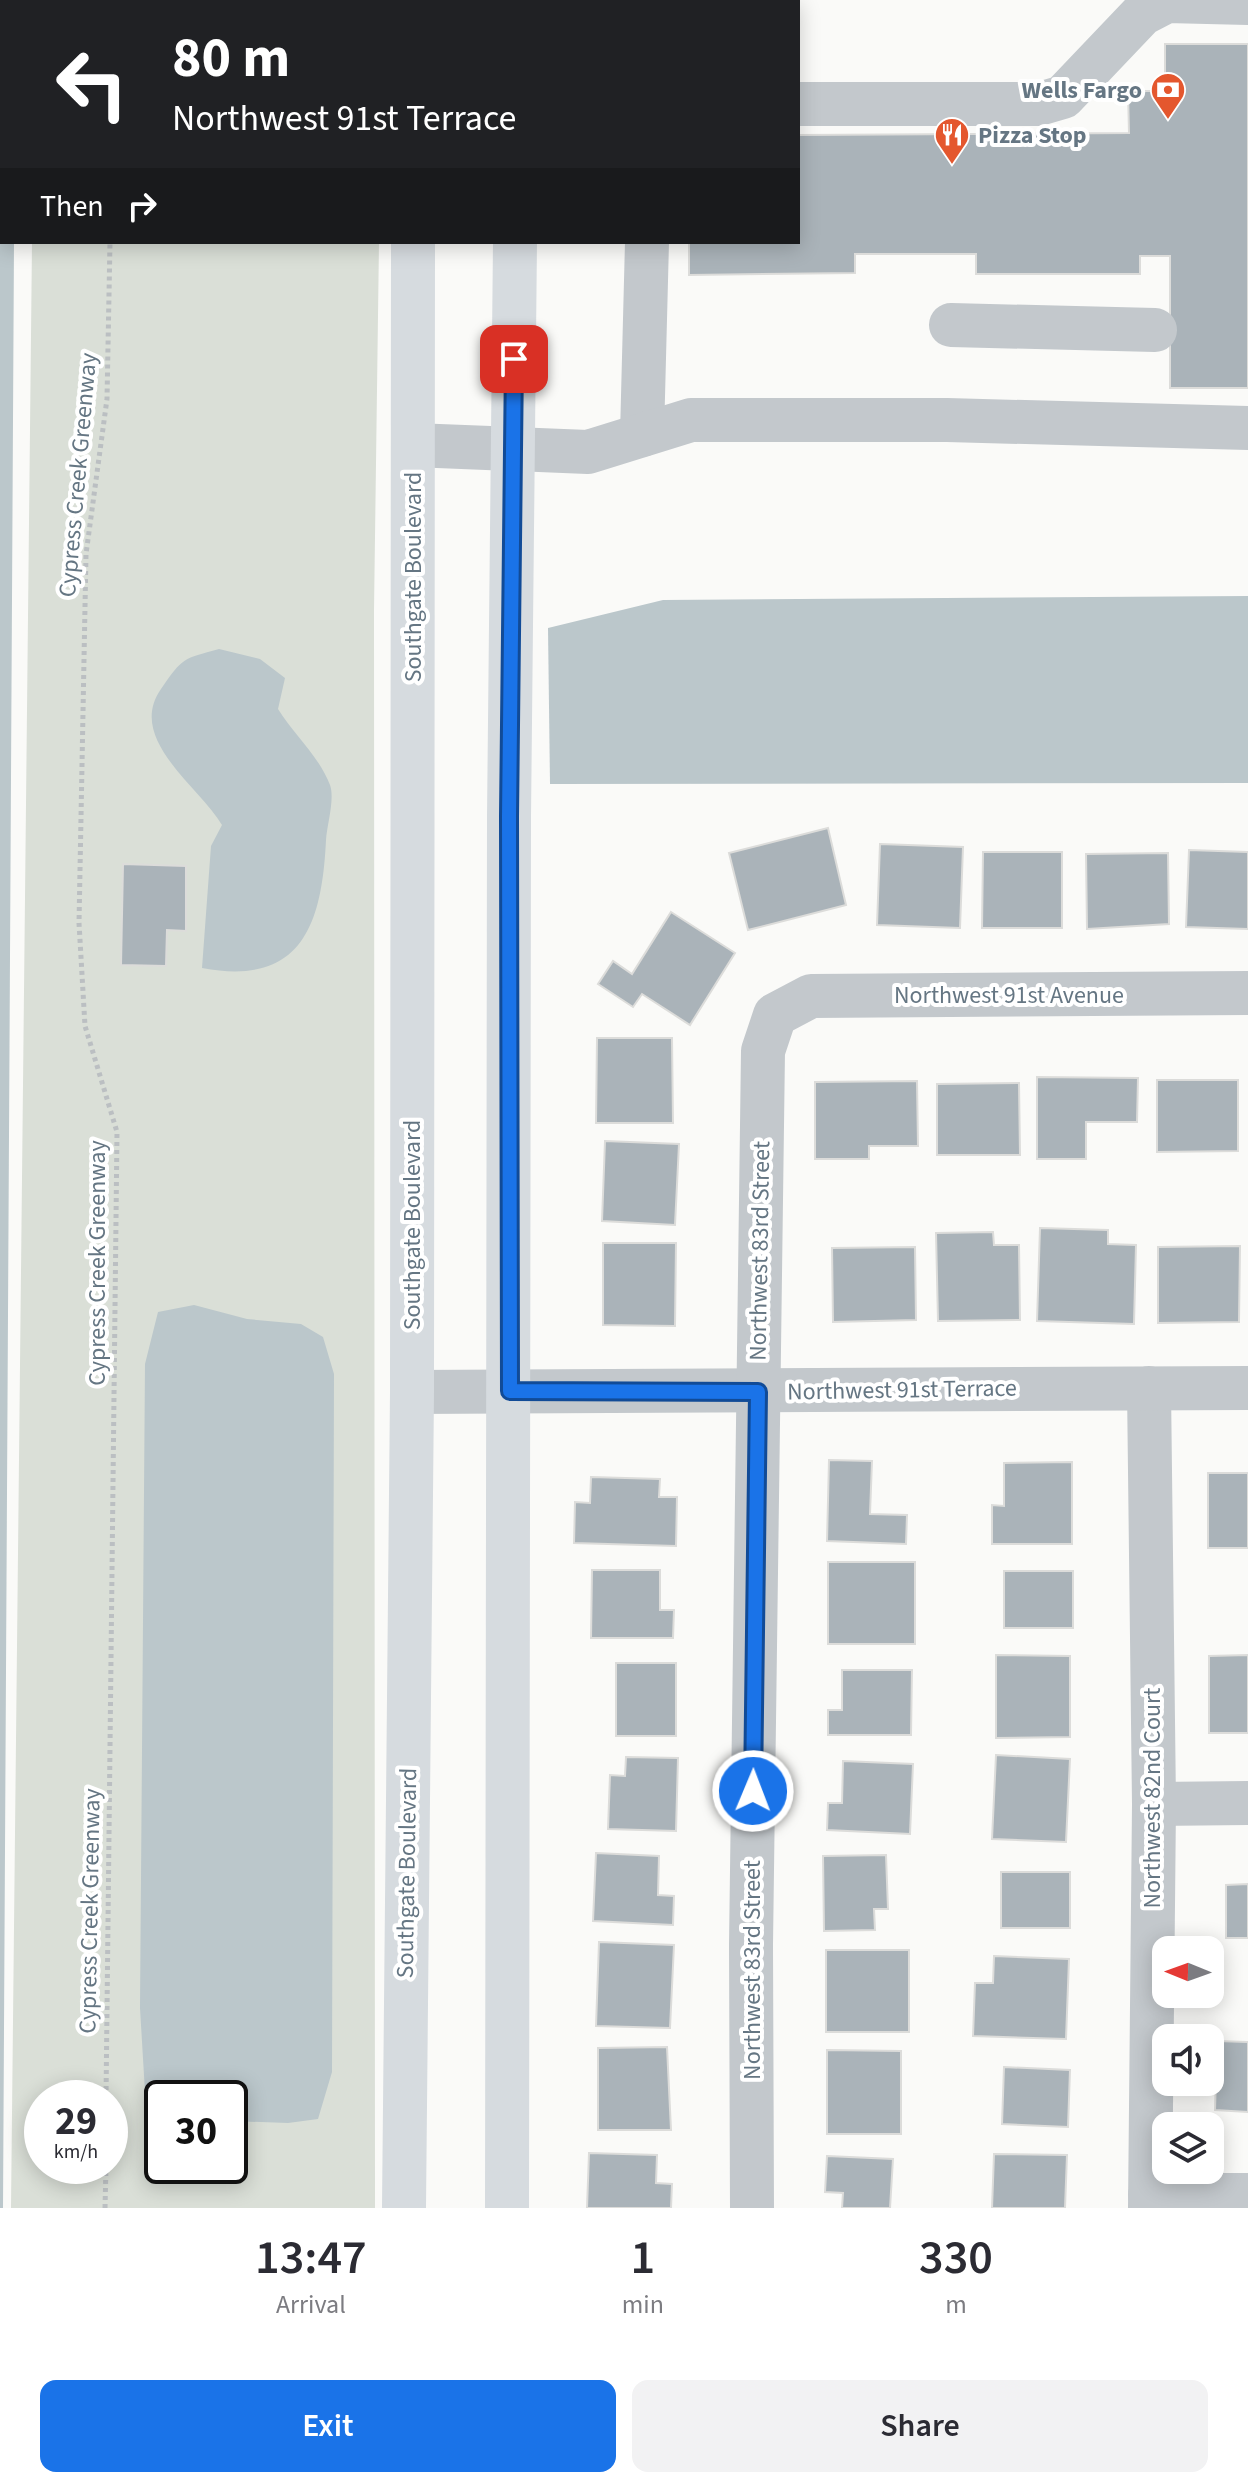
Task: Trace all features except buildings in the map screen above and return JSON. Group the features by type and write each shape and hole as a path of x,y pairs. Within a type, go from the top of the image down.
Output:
{"main road":[{"name":"Southgate Boulevard","path":"404,2208 412,1392 413,244"},
{"path":"507,2208 509,817 515,244"}],"street":[{"path":"800,104 1039,104 1063,97 1142,14 1167,1 1248,3"},
{"path":"642,435 647,244"},
{"path":"951,325 1155,330"},
{"path":"413,445 588,452 691,420 947,420 1248,428"},
{"name":"Northwest 91st Avenue","path":"775,1015 811,996 1248,993"},
{"name":"Northwest 83rd Street","path":"752,2208 763,1051 775,1015"},
{"name":"Northwest 82nd Court","path":"1149,1388 1154,1804 1150,2202"},
{"name":"Northwest 91st Terrace","path":"412,1392 1248,1388"},
{"path":"1154,1804 1248,1803"},
{"path":"1150,2202 1248,2195"}],"path":[{"name":"Cypress Creek Greenway","path":"106,2080 117,1132 85,1026 79,923 86,554 107,399 110,244"},
{"path":"105,2208 106,2184"}],"shaded area":[{"path":"0,244 14,244 3,2208 0,2208"},
{"path":"32,244 379,244 374,611 375,2208 11,2208"},
{"path":"1248,596 1248,783 550,784 548,628 663,600"},
{"path":"219,649 260,659 285,678 278,709 325,774 331,791 319,898 300,943 284,958 263,968 236,971 202,968 211,846 222,825 170,761 159,744 153,726 153,708 161,689 174,671 191,658"},
{"path":"194,1305 247,1319 301,1324 323,1337 334,1374 332,2072 318,2119 288,2123 248,2122 248,2080 144,2080 140,2008 145,1364 158,1312"}],"place":[{"name":"Wells Fargo","path":"1168,121"},
{"name":"Pizza Stop","path":"952,166"}],"route":[{"path":"514,359 509,817 510,1391 758,1392 753,1791"}]}
